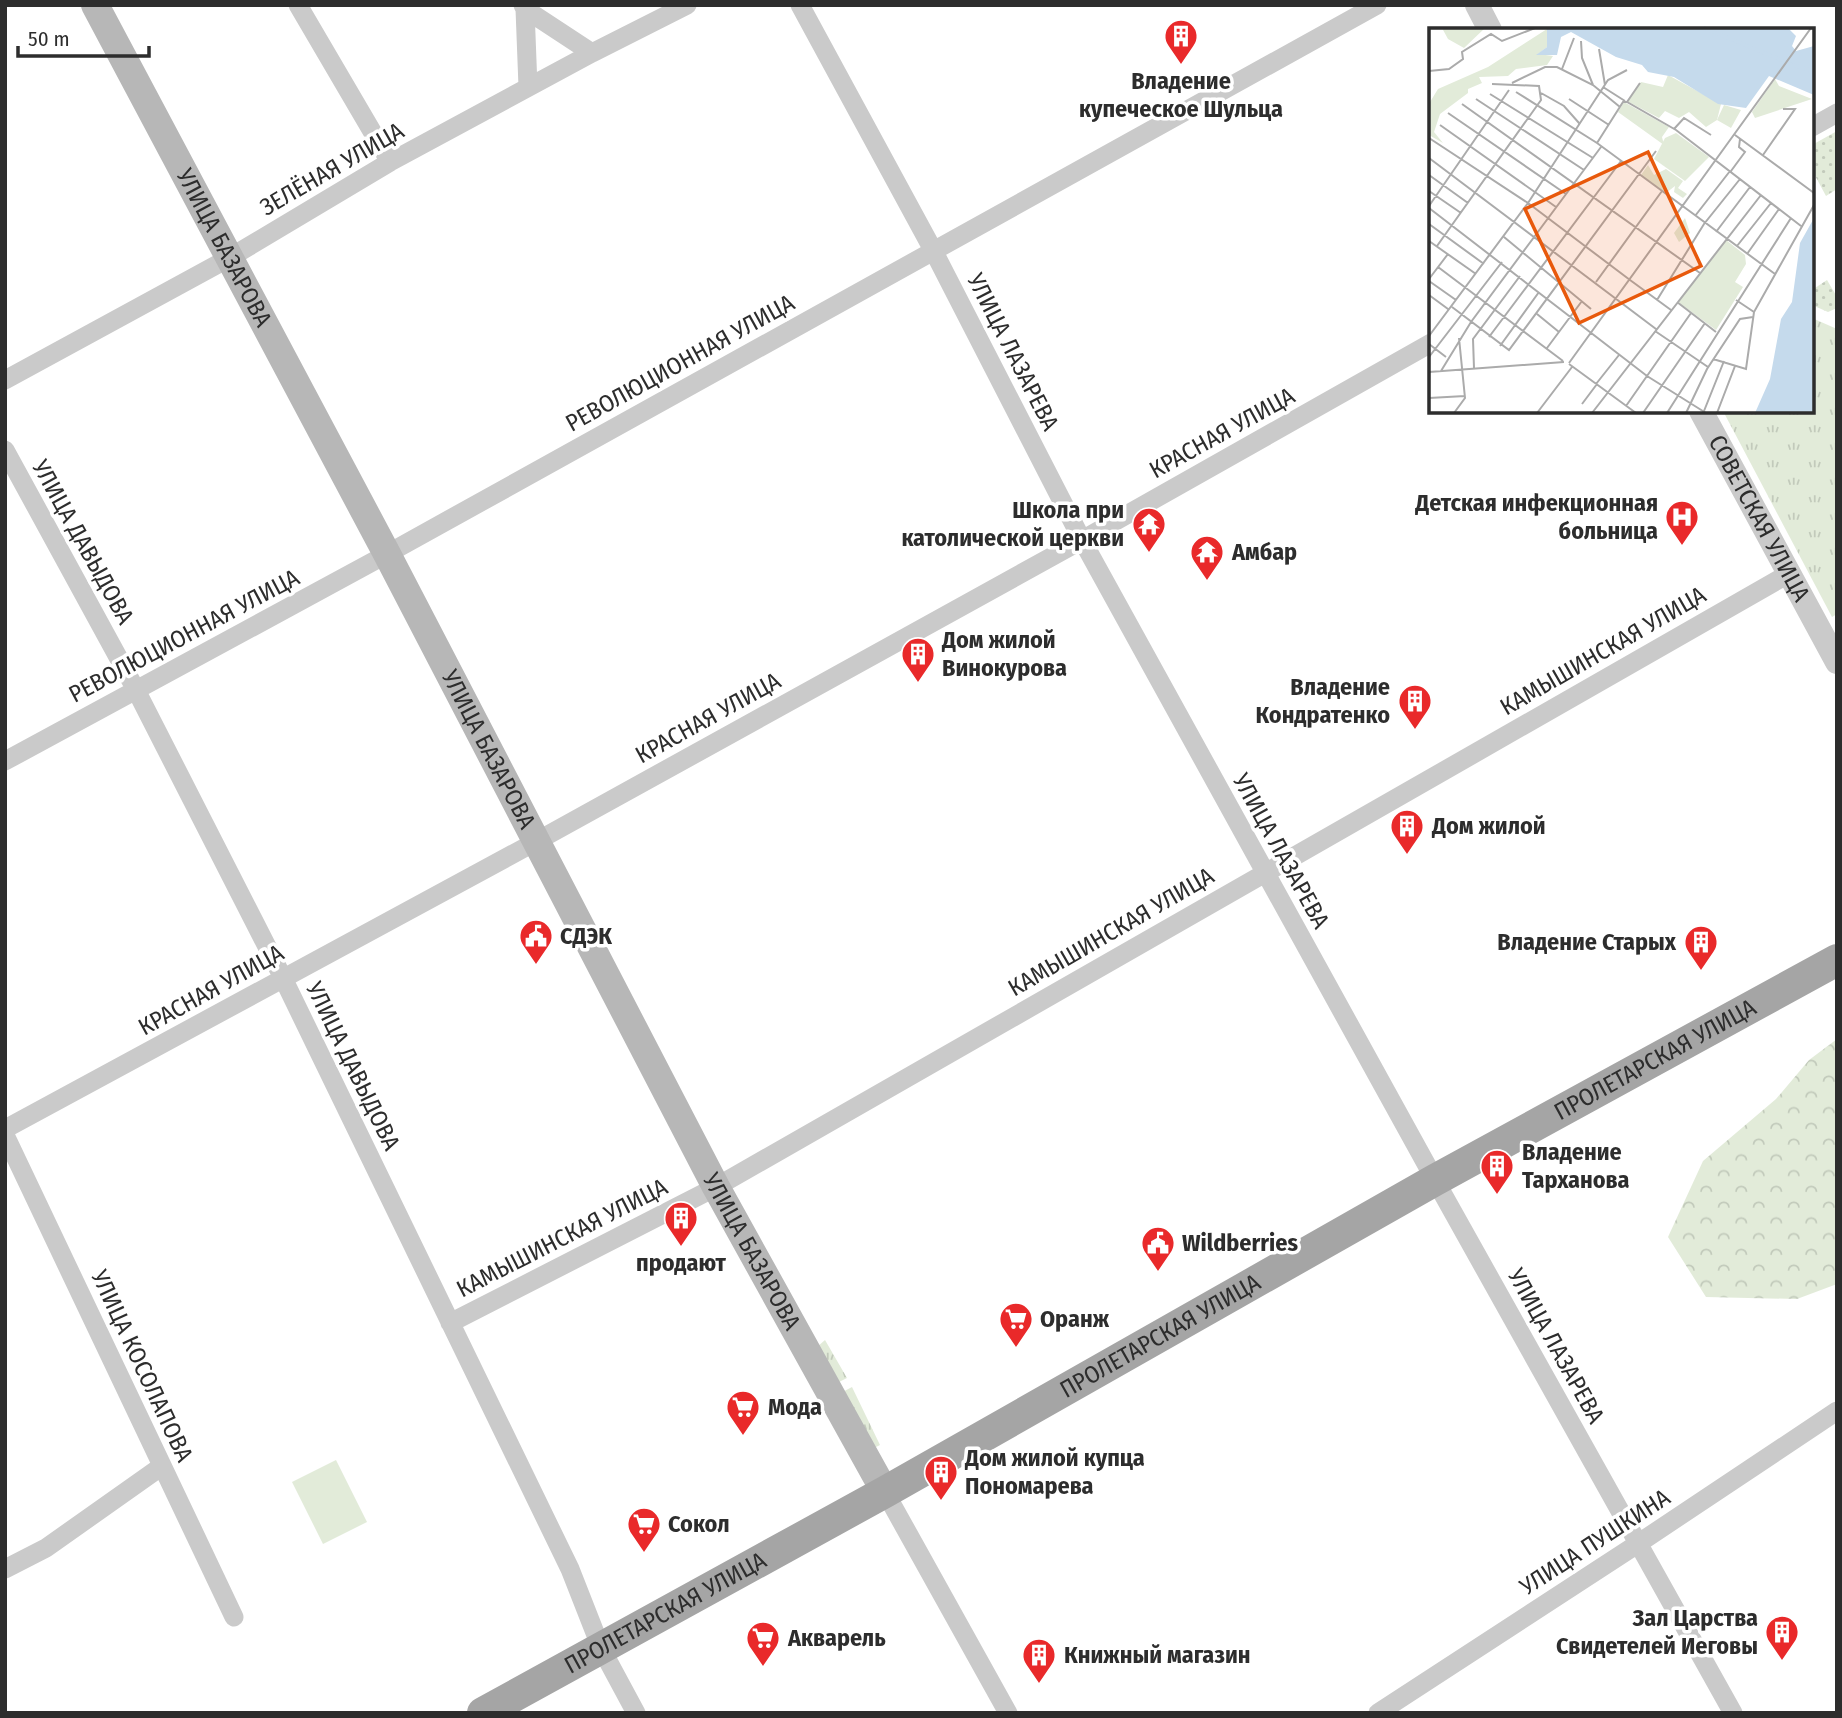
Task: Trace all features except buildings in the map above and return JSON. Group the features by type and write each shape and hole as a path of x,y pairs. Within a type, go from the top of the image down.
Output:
{"main road":[{"name":"УЛИЦА БАЗАРОВА","path":"95,5 231,257 716,1186 885,1492"},
{"name":"ПРОЛЕТАРСКАЯ УЛИЦА","path":"484,1713 885,1492 1435,1180 1837,960"}],"street":[{"path":"298,5 390,162"},
{"name":"ЗЕЛЁНАЯ УЛИЦА","path":"5,380 231,257 390,162 687,5"},
{"name":"УЛИЦА ЛАЗАРЕВА","path":"800,5 933,250 1082,540 1733,1713"},
{"name":"РЕВОЛЮЦИОННАЯ УЛИЦА","path":"5,761 387,554 1377,5"},
{"path":"1477,5 1489,28"},
{"path":"524,7 592,53"},
{"path":"524,7 528,87"},
{"path":"1814,126 1837,113"},
{"name":"КРАСНАЯ УЛИЦА","path":"5,1129 537,841 1082,540 1429,344"},
{"name":"СОВЕТСКАЯ УЛИЦА","path":"1702,413 1837,662"},
{"name":"УЛИЦА ДАВЫДОВА","path":"5,450 136,690 283,978 570,1569 601,1648 636,1713"},
{"name":"КАМЫШИНСКАЯ УЛИЦА","path":"450,1323 716,1186 1790,573"},
{"name":"УЛИЦА КОСОЛАПОВА","path":"5,1135 234,1617"},
{"name":"УЛИЦА ПУШКИНА","path":"1378,1713 1639,1544 1837,1411"},
{"path":"5,1569 46,1548 162,1466"},
{"path":"885,1492 1008,1713"}],"green space":[{"path":"1837,131 1837,189 1826,196 1814,174 1814,144"},
{"path":"1827,280 1837,297 1837,308 1828,312 1814,306 1815,288"},
{"path":"1814,319 1837,329 1837,614 1832,617 1724,413 1814,413"},
{"path":"1837,1039 1837,1284 1797,1299 1706,1297 1668,1237 1703,1161 1776,1099 1809,1060"},
{"path":"825,1340 847,1378 833,1385 817,1347"},
{"path":"852,1387 880,1445 870,1450 835,1396"},
{"path":"336,1460 367,1522 323,1544 292,1482"}],"place":[{"name":"Владение купеческое Шульца","path":"1181,66"},
{"name":"Детская инфекционная больница","path":"1682,547"},
{"name":"Школа при католической церкви","path":"1149,554"},
{"name":"Амбар","path":"1207,582"},
{"name":"Дом жилой Винокурова","path":"918,684"},
{"name":"Владение Кондратенко","path":"1415,731"},
{"name":"Дом жилой","path":"1407,856"},
{"name":"СДЭК","path":"536,966"},
{"name":"Владение Старых","path":"1701,972"},
{"name":"Владение Тарханова","path":"1497,1196"},
{"name":"продают","path":"681,1248"},
{"name":"Wildberries","path":"1158,1273"},
{"name":"Оранж","path":"1016,1349"},
{"name":"Мода","path":"743,1437"},
{"name":"Дом жилой купца Пономарева","path":"941,1502"},
{"name":"Сокол","path":"644,1554"},
{"name":"Зал Царства Свидетелей Иеговы","path":"1782,1662"},
{"name":"Акварель","path":"763,1668"},
{"name":"Книжный магазин","path":"1039,1685"}]}
